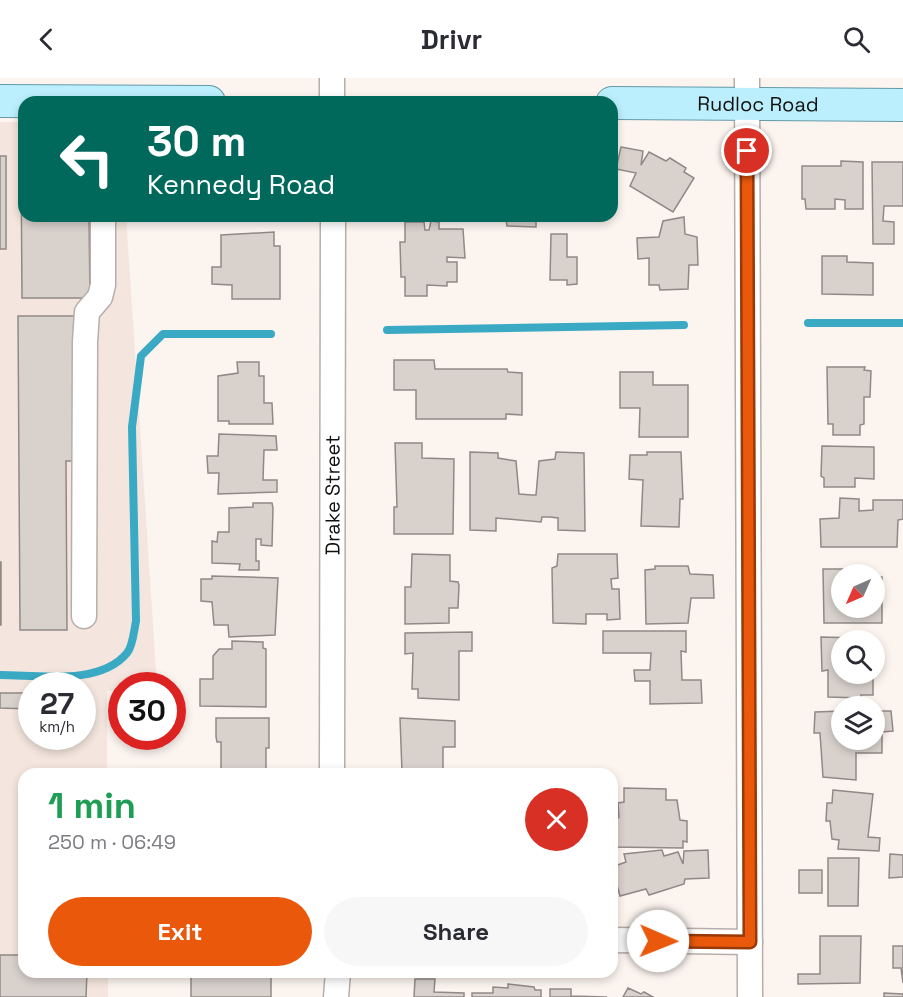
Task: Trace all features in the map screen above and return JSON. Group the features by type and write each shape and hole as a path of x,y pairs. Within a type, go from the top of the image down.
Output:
{"main road":[{"name":"Rudloc Road","path":"618,102 747,91 903,105"},
{"path":"0,101 18,101"}],"street":[{"path":"332,78 333,96"},
{"path":"747,91 750,997"},
{"path":"84,616 85,342 87,312 100,297 103,285 103,222"},
{"name":"Drake Street","path":"332,768 333,222"},
{"path":"618,940 750,942"},
{"path":"336,997 338,978"}],"shaded area":[{"path":"0,122 18,122 18,222 126,222 156,672 108,672 107,768 18,768 18,978 108,978 108,997 0,997"}],"building":[{"path":"621,147 643,151 641,165 649,152 666,161 670,158 686,168 684,172 694,178 673,212 630,186 636,173 618,169"},
{"path":"0,156 6,156 6,249 0,249"},
{"path":"841,161 863,162 863,209 845,209 845,200 835,199 835,209 806,209 805,199 802,199 802,166 841,166"},
{"path":"872,162 903,162 903,206 884,206 883,221 894,222 894,244 873,244"},
{"path":"684,217 685,234 697,237 698,265 689,265 688,289 660,290 659,285 649,285 649,258 638,259 637,238 659,237 663,221"},
{"path":"21,222 89,222 90,298 22,298"},
{"path":"405,222 424,222 425,230 429,230 431,222 439,222 439,229 463,229 465,258 447,257 447,262 457,262 457,282 447,282 447,286 427,285 427,296 405,296 405,277 401,277 400,242 405,242"},
{"path":"506,222 536,222 536,227 507,226"},
{"path":"274,232 274,246 280,246 280,299 232,299 232,285 212,284 212,267 221,267 221,235"},
{"path":"551,234 567,234 567,257 577,257 577,284 567,285 567,280 550,280"},
{"path":"822,256 847,256 847,262 873,263 873,295 822,294"},
{"path":"18,316 75,316 76,461 66,461 67,630 20,630"},
{"path":"394,360 434,360 435,369 507,369 508,372 522,373 522,415 506,414 506,419 416,419 416,390 394,390"},
{"path":"237,362 259,362 259,376 264,376 264,403 272,403 273,424 229,424 229,421 218,421 218,376 238,373"},
{"path":"827,367 865,367 864,370 871,371 870,397 864,397 864,424 860,425 860,435 833,435 833,424 828,424"},
{"path":"620,372 653,372 653,385 688,385 688,437 639,437 640,408 620,408"},
{"path":"219,434 276,436 277,450 264,450 263,480 277,480 277,492 218,494 219,473 208,473 207,456 218,456"},
{"path":"395,443 422,443 422,458 454,459 453,534 394,534 394,507 397,507"},
{"path":"822,446 874,447 874,479 855,478 855,487 824,487 824,478 821,476"},
{"path":"470,452 498,453 498,458 516,461 519,494 532,495 536,495 539,461 555,459 556,452 584,453 585,531 558,530 558,518 550,517 542,517 541,522 496,518 496,531 470,530"},
{"path":"647,452 681,452 683,499 680,499 679,527 641,526 643,480 629,479 630,455 647,455"},
{"path":"840,498 859,499 859,511 873,510 873,500 903,500 903,519 898,520 897,547 821,547 820,519 839,518"},
{"path":"253,503 272,503 273,508 272,546 261,545 261,539 256,539 256,561 259,561 259,570 239,570 240,564 212,563 212,541 217,542 218,532 229,532 229,508 253,507"},
{"path":"412,554 450,555 450,581 458,582 459,585 458,608 449,608 449,623 405,624 405,587 411,587"},
{"path":"558,554 617,554 618,578 611,579 612,589 619,589 620,619 607,620 607,614 586,614 586,624 553,623 552,568 557,566"},
{"path":"1,562 1,625 0,625"},
{"path":"655,566 688,566 690,574 713,575 714,598 691,598 688,623 646,624 645,570 655,569"},
{"path":"823,569 831,569 831,618 882,618 882,623 824,623"},
{"path":"212,576 278,578 275,635 229,637 228,625 214,625 212,602 201,601 201,579 212,579"},
{"path":"603,631 686,631 686,652 681,651 682,680 701,680 702,703 650,704 650,681 635,681 634,670 650,670 651,653 603,653"},
{"path":"472,632 472,651 459,651 459,700 418,698 418,689 412,689 413,653 405,654 405,633"},
{"path":"821,637 831,637 831,684 873,684 873,695 828,697 828,670 822,671"},
{"path":"232,641 263,642 263,648 266,649 266,707 200,706 200,679 213,679 213,656 219,649 232,649"},
{"path":"0,693 18,693 18,709 0,708"},
{"path":"831,711 831,750 882,750 882,753 856,753 856,780 823,777 820,733 814,733 815,712"},
{"path":"885,711 891,711 893,731 885,732"},
{"path":"216,718 269,718 266,768 221,768 221,742 217,742"},
{"path":"400,718 455,721 455,747 443,747 443,768 402,768"},
{"path":"624,788 666,789 666,800 677,800 680,820 687,821 687,842 683,841 683,848 618,847 618,803 624,802"},
{"path":"833,790 873,794 868,837 880,838 879,851 838,849 839,840 832,839 830,821 826,821 827,803 832,803"},
{"path":"662,850 664,856 678,852 683,864 684,851 708,850 709,878 685,879 684,884 649,895 646,889 620,896 618,865 626,862 624,854"},
{"path":"890,854 903,855 903,877 889,878"},
{"path":"828,858 859,858 858,906 828,906"},
{"path":"799,870 822,870 822,893 799,893"},
{"path":"820,936 861,936 860,983 798,984 798,974 820,974"},
{"path":"893,946 903,946 903,983 901,968 893,968"},
{"path":"0,955 18,955 18,978 87,978 86,997 0,997"},
{"path":"191,978 271,978 271,997 191,997"},
{"path":"415,979 435,979 434,992 464,993 464,997 414,997"},
{"path":"508,984 534,987 535,990 541,990 541,997 472,997 472,993 493,993 493,987 508,988"},
{"path":"628,988 641,994 644,992 653,997 623,997"},
{"path":"550,989 571,989 571,996 607,997 550,997"},
{"path":"884,993 903,994 903,997 884,997"}],"waterway":[{"path":"808,323 903,323"},
{"path":"387,330 684,325"},
{"path":"0,675 50,677 85,674 115,663 127,653 131,646 136,621 132,427 141,356 163,334 271,334"}],"route":[{"path":"658,941 750,942 747,151"}]}
